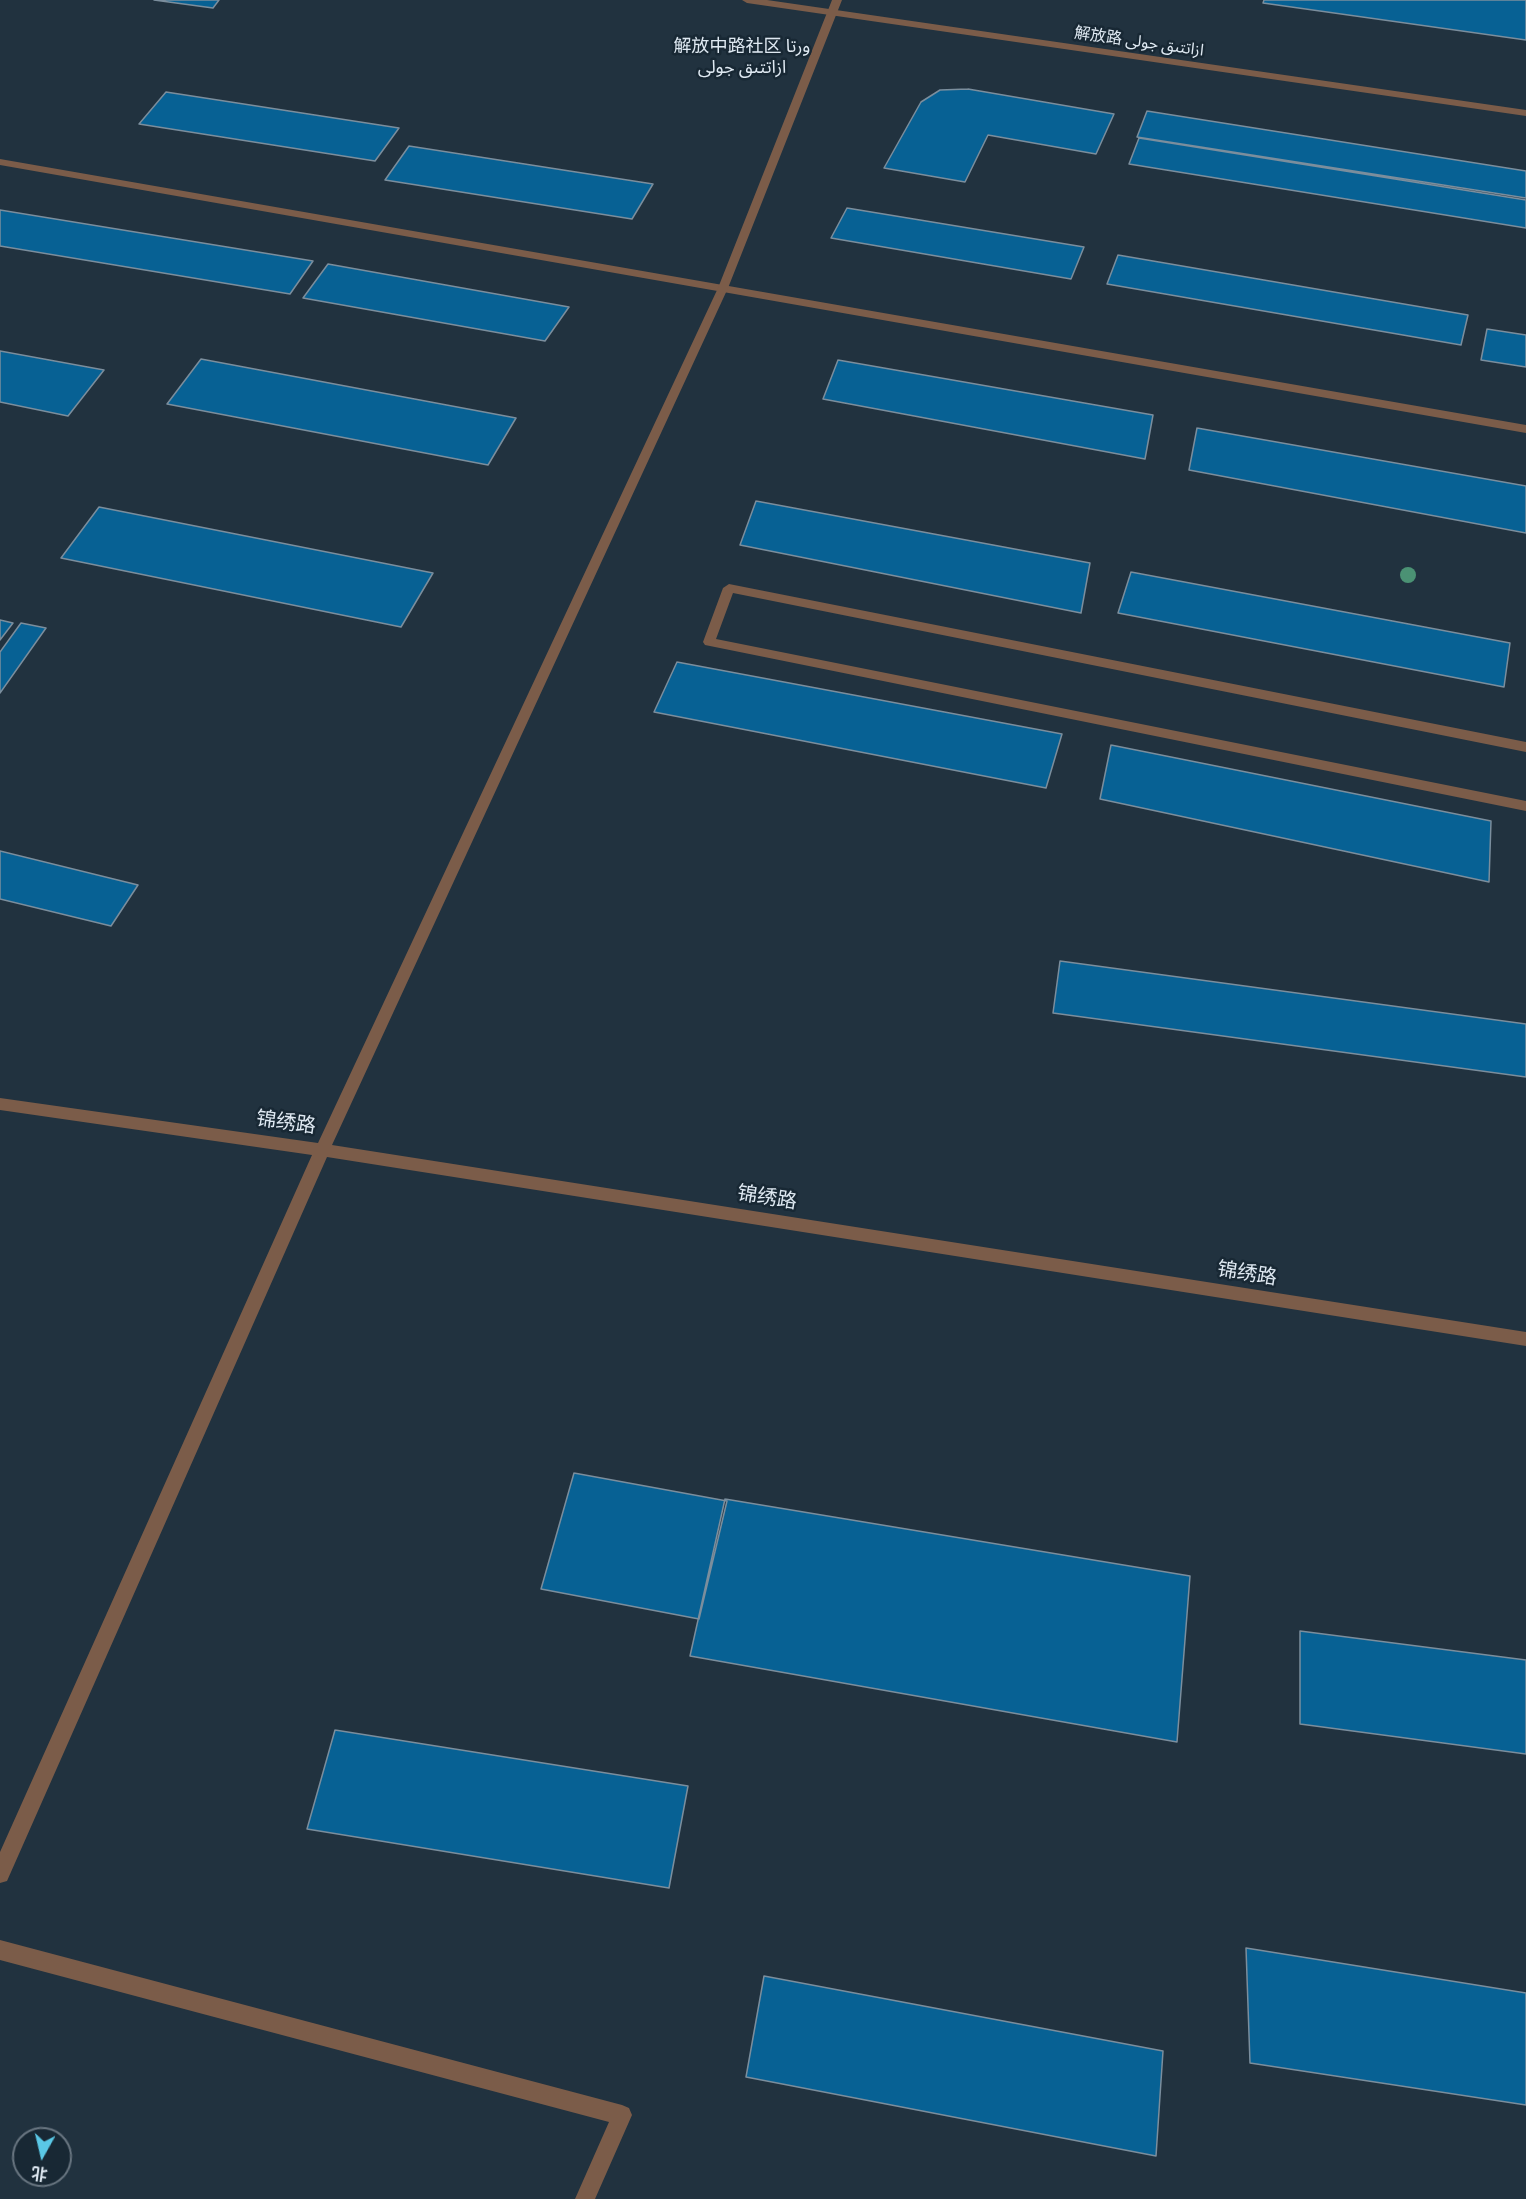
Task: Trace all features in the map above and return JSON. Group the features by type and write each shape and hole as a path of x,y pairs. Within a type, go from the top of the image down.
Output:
{"street":[{"name":"解放路 ازاتتىق جولى","path":"747,0 834,6 1526,112"},
{"path":"0,1874 322,1150 723,288 834,6"},
{"path":"0,162 1526,429"},
{"path":"1526,747 729,588 709,642 1526,806"},
{"name":"锦绣路","path":"0,1104 322,1150 1526,1339"},
{"path":"0,1950 622,2115 585,2199"}],"building":[{"path":"154,0 219,0 213,8"},
{"path":"1264,0 1526,0 1526,40 1263,3"},
{"path":"968,89 1114,114 1096,154 988,135 965,182 884,168 921,102 940,90"},
{"path":"166,92 399,128 375,161 139,124"},
{"path":"1147,111 1526,171 1526,198 1137,137"},
{"path":"1139,138 1526,200 1526,228 1129,164"},
{"path":"409,146 653,184 632,219 385,180"},
{"path":"847,208 1084,247 1071,279 831,238"},
{"path":"0,210 313,261 290,294 0,246"},
{"path":"1118,255 1468,315 1461,345 1107,284"},
{"path":"328,264 569,307 545,341 303,298"},
{"path":"1487,329 1526,335 1526,367 1481,360"},
{"path":"0,351 104,370 68,416 0,402"},
{"path":"201,359 516,418 488,465 167,404"},
{"path":"838,360 1153,415 1145,459 823,399"},
{"path":"1197,428 1526,486 1526,533 1189,470"},
{"path":"756,501 1090,563 1081,613 740,545"},
{"path":"99,507 433,573 401,627 61,558"},
{"path":"1131,572 1510,643 1504,687 1118,613"},
{"path":"0,620 13,623 0,640"},
{"path":"21,623 46,628 0,693 0,652"},
{"path":"677,662 1062,734 1046,788 654,712"},
{"path":"1111,745 1491,821 1489,882 1100,799"},
{"path":"0,851 138,885 111,926 0,899"},
{"path":"1060,961 1526,1024 1526,1077 1053,1013"},
{"path":"574,1473 727,1501 699,1619 541,1589"},
{"path":"725,1499 1190,1576 1177,1742 690,1656"},
{"path":"1300,1631 1526,1660 1526,1754 1300,1724"},
{"path":"335,1730 688,1786 669,1888 307,1829"},
{"path":"1246,1948 1526,1993 1526,2105 1250,2063"},
{"path":"764,1976 1163,2051 1156,2156 746,2077"}],"district":[{"name":"解放中路社区 ورتا ازاتتىق جولى","path":"742,57"}]}
